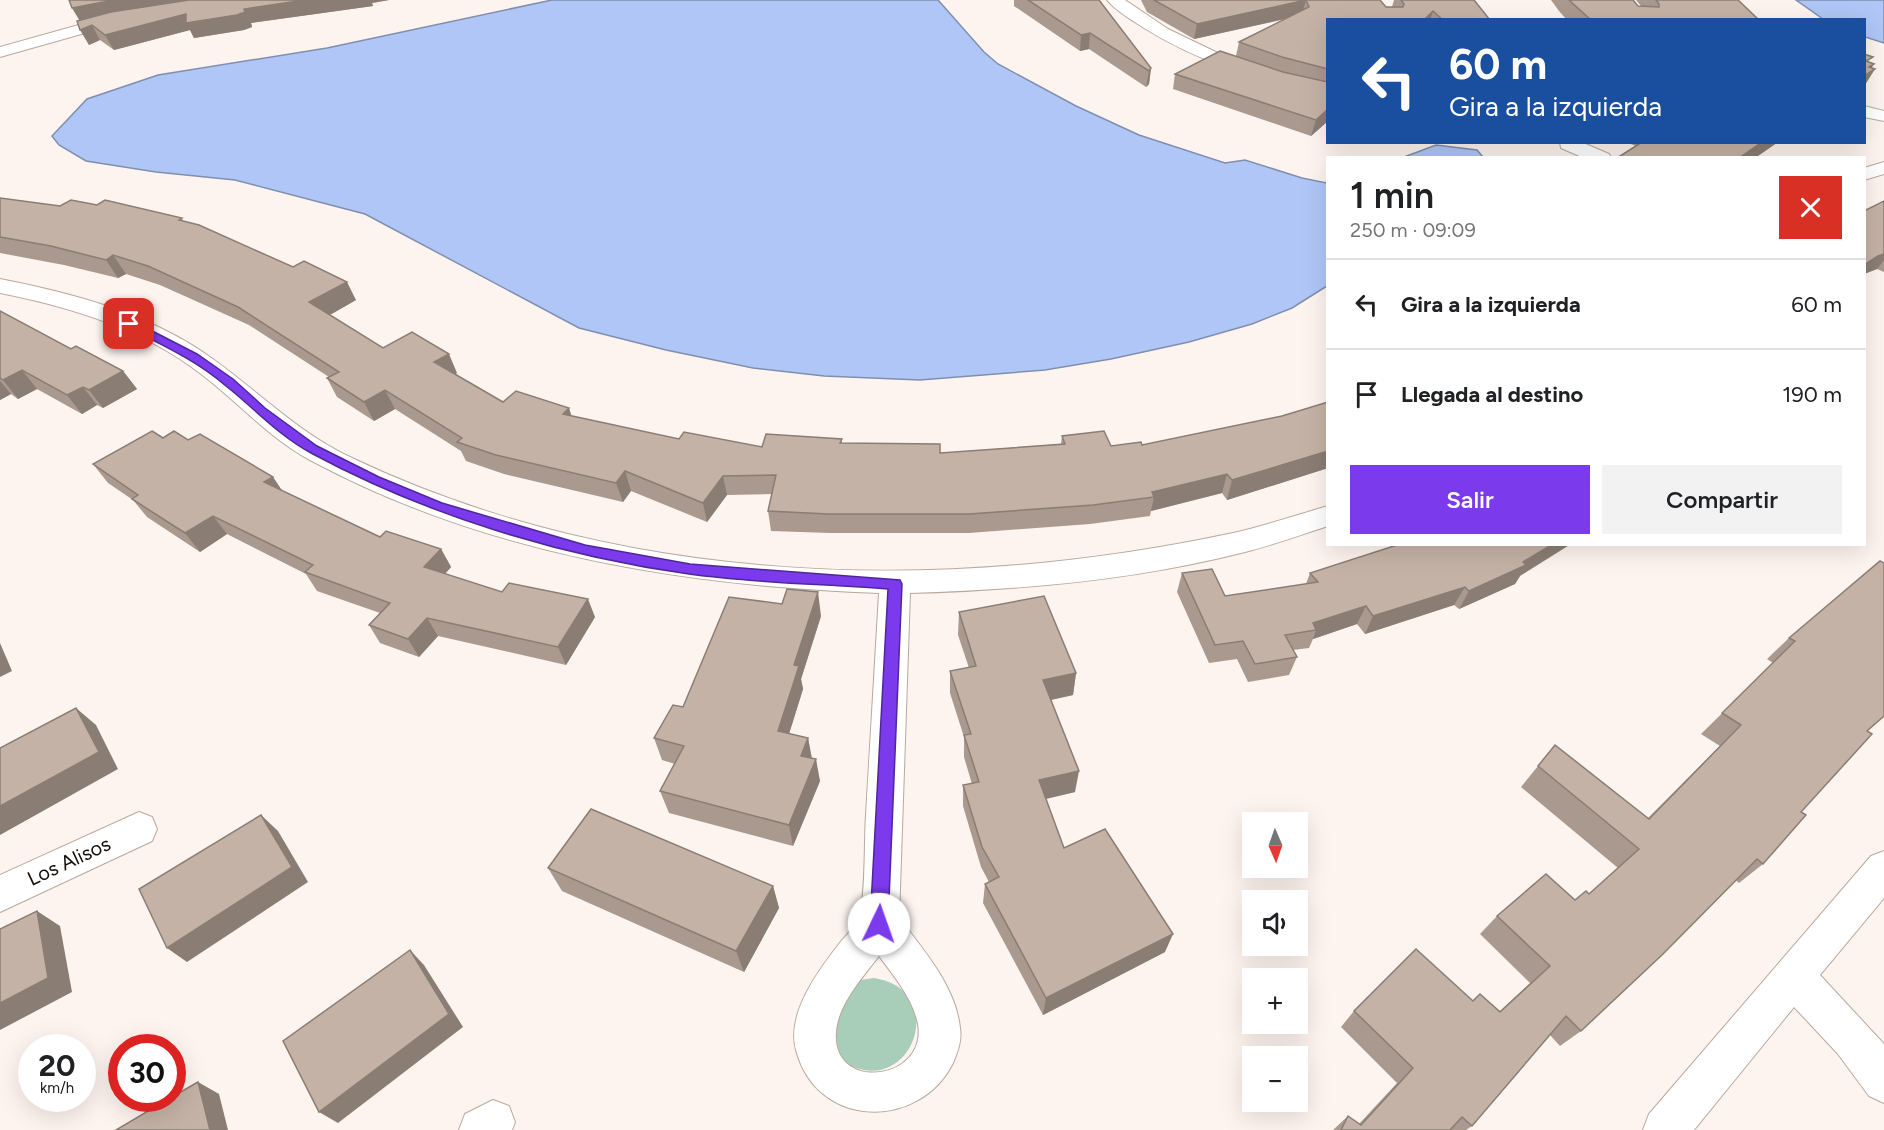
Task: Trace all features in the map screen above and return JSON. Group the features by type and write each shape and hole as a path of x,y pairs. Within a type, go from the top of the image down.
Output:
{"street":[{"path":"1115,0 1150,25 1199,50 1275,79 1326,92"},
{"path":"0,52 79,28 130,17"},
{"path":"1866,112 1884,116"},
{"path":"1568,144 1597,156"},
{"path":"1866,173 1884,168"},
{"path":"0,286 66,301 150,332 229,382 261,411 312,449 374,480 438,507 585,550 690,569 895,584 1036,575 1136,562 1235,543 1326,517"},
{"path":"879,924 895,584"},
{"name":"Los Alisos","path":"0,894 139,829"},
{"path":"1665,1130 1884,869"},
{"path":"1792,977 1828,1010 1867,1055 1884,1081"}],"green space":[{"path":"874,978 899,987 912,1003 916,1022 912,1042 901,1059 884,1069 863,1070 838,1058 828,1012 860,980"}],"water":[{"path":"552,0 938,0 984,52 998,64 1076,106 1139,135 1225,163 1245,160 1302,178 1326,183 1326,287 1292,308 1252,324 1189,342 1045,370 920,380 824,376 753,368 666,350 579,328 365,214 235,180 156,172 86,161 59,145 52,136 87,99 158,75 327,48"},
{"path":"1796,0 1884,0 1884,43 1866,37 1866,18 1822,18"},
{"path":"1436,145 1477,150 1482,156 1407,156"}],"building":[{"path":"69,0 114,0 72,8"},
{"path":"189,0 305,0 244,9 245,12 237,15 186,23 186,14 105,35 92,25 80,30 77,21 111,12"},
{"path":"1028,0 1099,0 1151,68 1149,71 1090,33 1081,35"},
{"path":"1154,0 1306,0 1197,24"},
{"path":"1306,0 1380,0 1386,7 1403,7 1401,0 1474,0 1488,18 1441,18 1433,11 1426,18 1326,18 1326,68 1282,57 1239,42 1309,7"},
{"path":"1569,0 1633,0 1638,6 1659,7 1656,0 1738,0 1757,18 1589,18"},
{"path":"1220,51 1283,72 1326,82 1326,111 1316,120 1175,74"},
{"path":"1866,61 1874,64 1869,67 1875,69 1866,75"},
{"path":"1639,144 1759,144 1742,156 1620,156"},
{"path":"0,198 60,206 71,200 97,205 105,200 182,218 179,220 199,225 293,267 304,261 347,282 309,302 383,348 412,332 449,354 434,362 503,402 516,391 569,408 563,414 679,439 684,432 762,447 766,434 842,439 840,443 940,444 940,453 1065,444 1062,436 1104,431 1111,446 1141,442 1142,445 1282,416 1326,403 1326,452 1232,480 1227,474 1152,492 1154,497 1093,505 969,514 828,514 768,511 776,475 723,476 703,503 625,471 616,483 496,455 457,442 462,438 385,390 364,402 327,378 339,372 238,307 148,266 113,255 106,260 51,246 0,237"},
{"path":"1884,201 1884,254 1866,264 1866,210"},
{"path":"0,311 71,349 76,346 123,371 89,390 83,387 67,395 22,370 3,380 0,378"},
{"path":"152,431 163,438 174,431 188,440 200,434 273,477 264,482 380,537 386,531 441,549 424,567 502,592 509,583 588,599 558,647 427,618 408,639 369,625 390,603 305,572 313,565 213,516 185,533 132,499 138,495 93,464"},
{"path":"1394,546 1550,546 1523,562 1526,565 1469,591 1465,587 1373,616 1366,606 1313,623 1316,630 1285,635 1297,657 1255,664 1243,641 1215,645 1182,573 1212,569 1225,596 1318,582 1310,573"},
{"path":"1880,561 1884,563 1884,716 1867,731 1872,734 1801,812 1806,815 1763,864 1757,859 1663,954 1581,1031 1566,1016 1472,1126 1462,1117 1450,1130 1341,1130 1348,1116 1361,1125 1413,1068 1354,1011 1416,949 1473,1001 1480,994 1500,1012 1550,966 1497,916 1546,874 1575,900 1586,891 1589,894 1639,849 1538,766 1555,745 1649,819 1741,725 1722,713 1795,641 1789,638"},
{"path":"787,589 818,592 794,665 799,666 778,731 808,738 801,756 816,759 789,825 660,791 684,746 654,738 673,705 683,707 729,597 782,604"},
{"path":"1044,596 1076,673 1043,680 1079,771 1039,780 1064,848 1105,829 1173,934 1046,998 985,884 999,877 982,847 963,785 979,782 964,735 971,734 950,671 976,666 959,612"},
{"path":"76,708 99,752 0,806 0,748"},
{"path":"591,809 773,886 736,951 548,868"},
{"path":"261,815 292,867 167,948 139,889"},
{"path":"37,911 48,978 0,1003 0,929"},
{"path":"410,950 449,1014 319,1112 283,1041"},
{"path":"198,1082 210,1130 116,1130 146,1112 186,1112 186,1089"}],"route":[{"path":"129,324 150,332 193,357 229,382 261,411 312,449 374,480 438,507 585,550 690,569 796,579 895,584 879,924"}]}
